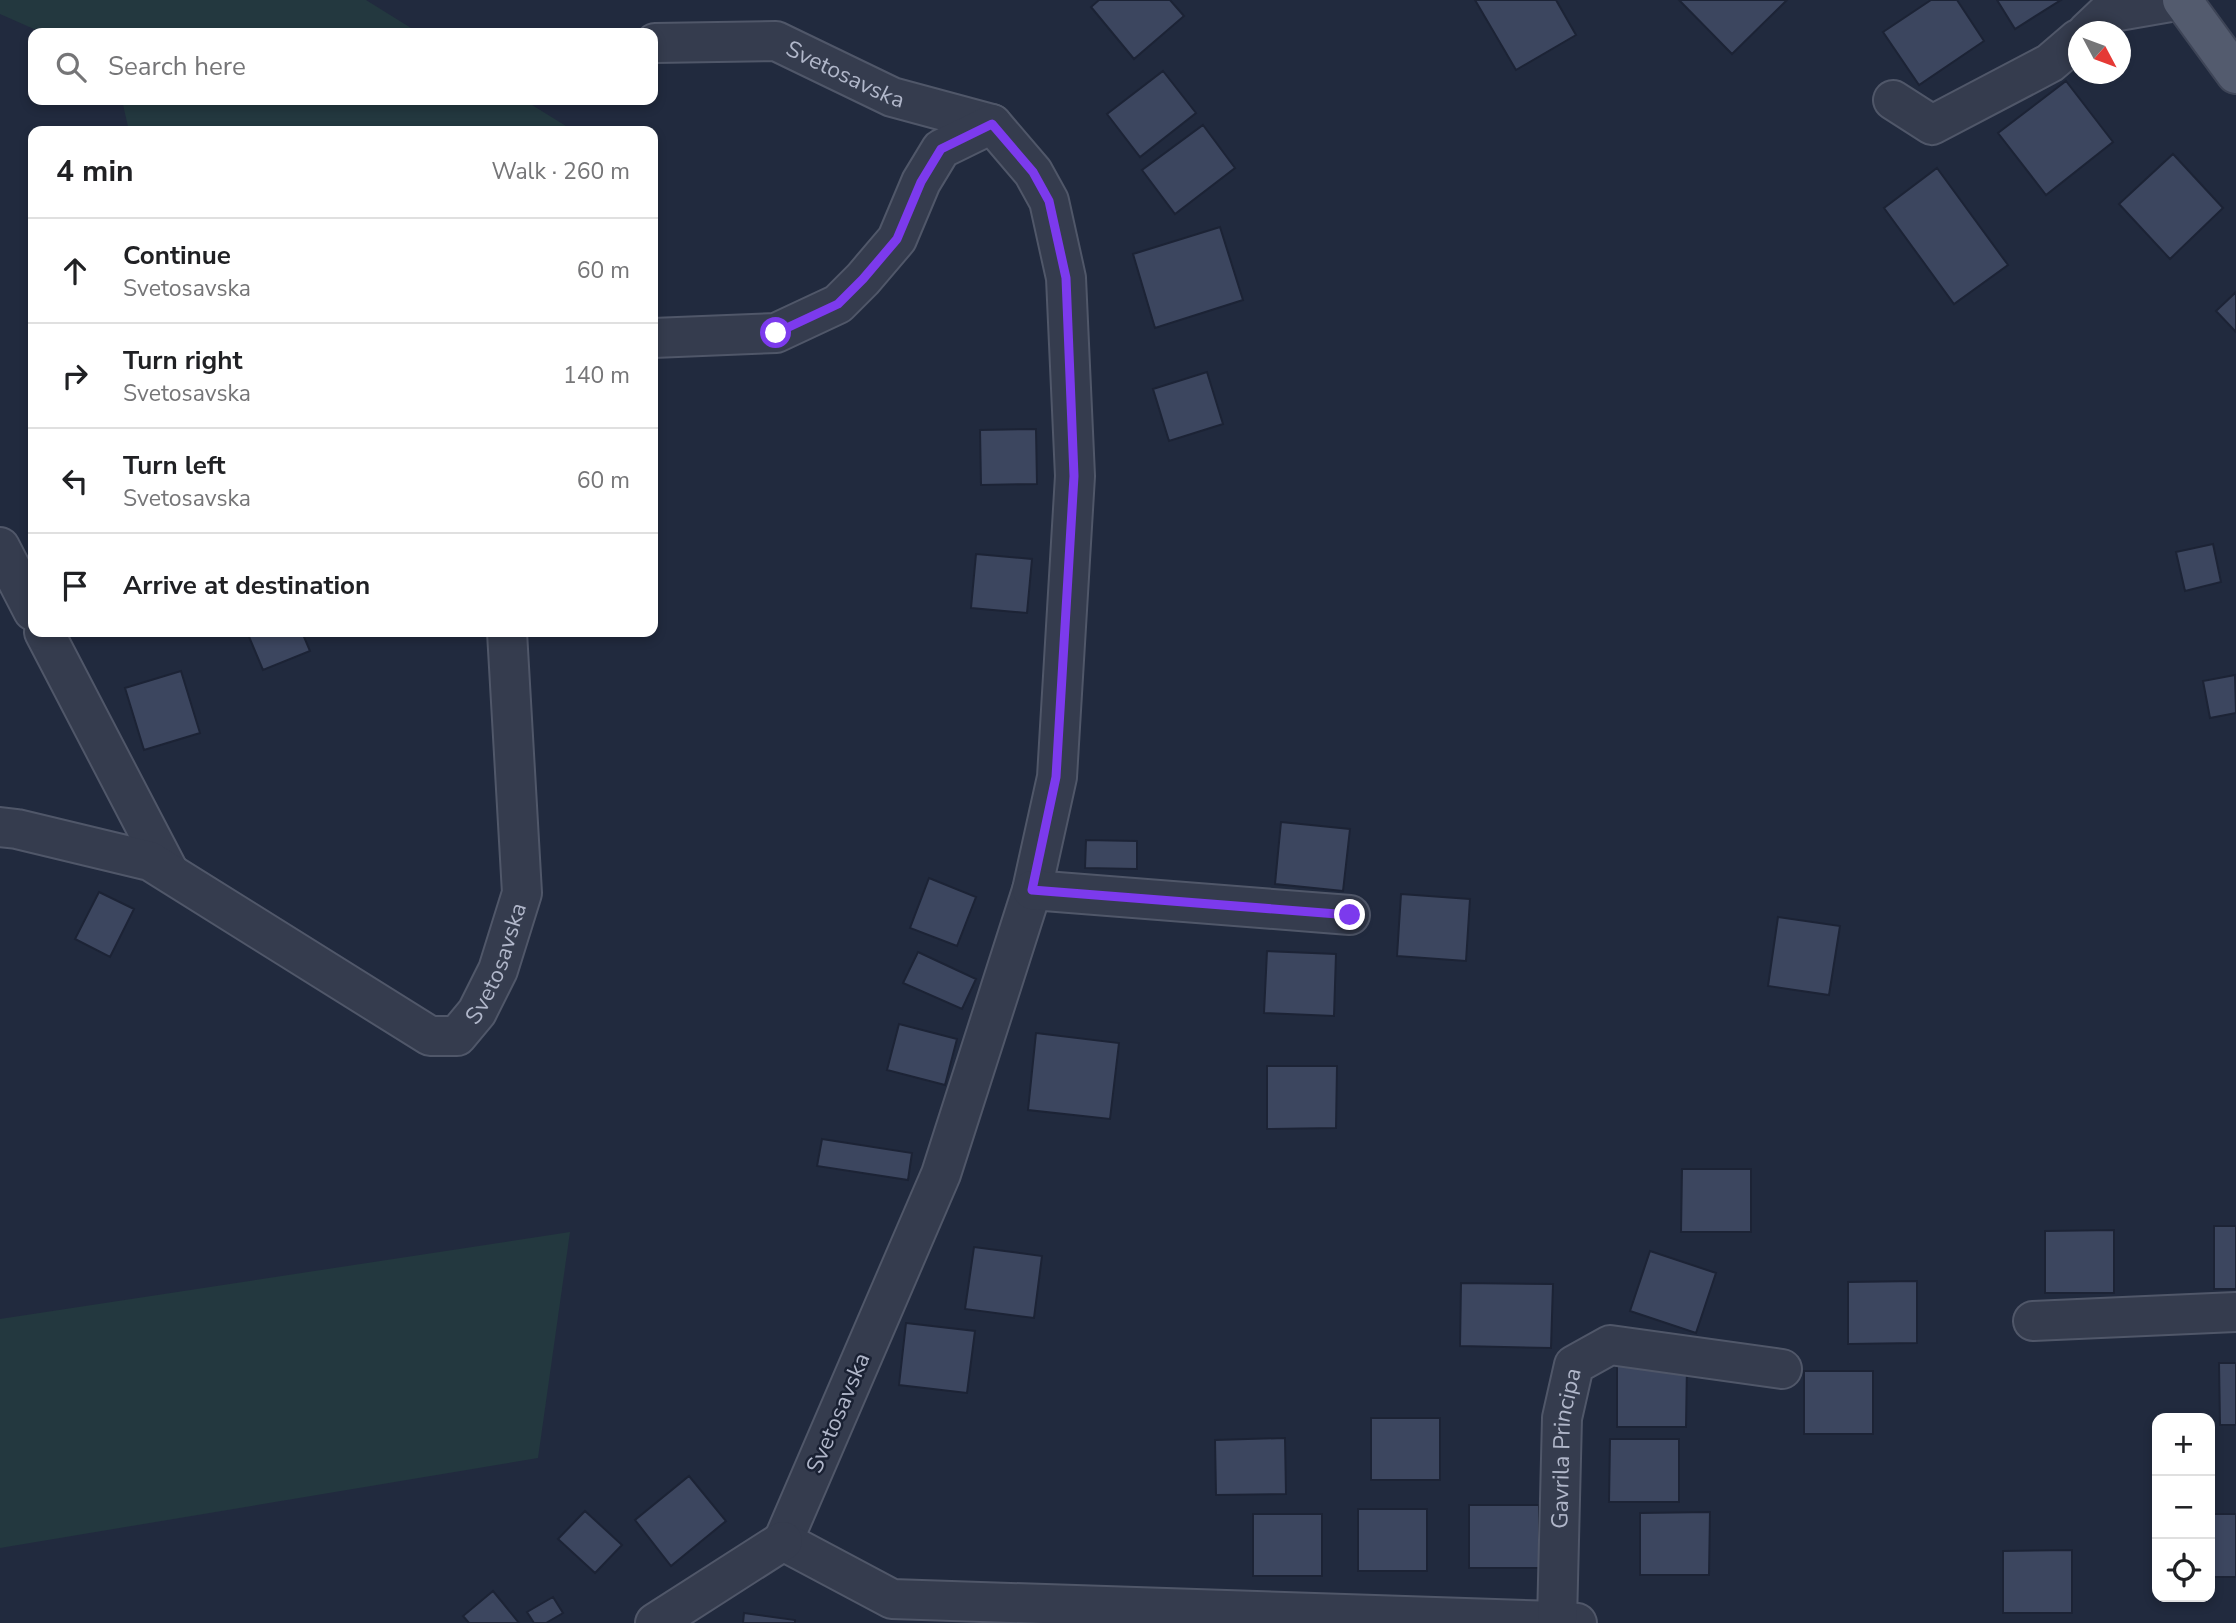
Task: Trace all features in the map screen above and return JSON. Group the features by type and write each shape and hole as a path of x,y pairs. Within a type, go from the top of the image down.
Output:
{"main road":[{"path":"2182,0 2236,74"}],"street":[{"path":"2099,21 2107,13 2182,0"},
{"name":"Svetosavska","path":"658,43 776,41 892,97 992,124 1033,172 1049,201 1066,278 1074,490 1056,777 1032,890 941,1174 783,1541"},
{"path":"1893,100 1932,125 2050,63 2068,47"},
{"path":"658,338 776,333 838,304 897,239 921,182 941,149 992,124"},
{"path":"0,547 28,601"},
{"path":"47,637 169,872"},
{"name":"Svetosavska","path":"0,827 150,861 430,1036 457,1037 477,1012 498,970 522,893 507,637"},
{"path":"1032,890 1350,915"},
{"path":"2034,1321 2236,1312"},
{"name":"Gavrila Principa","path":"783,1541 892,1599 1567,1622 1562,1418 1574,1365 1610,1345 1782,1369"},
{"path":"655,1623 783,1541"}],"shaded area":[{"path":"0,0 366,0 411,28 32,28 0,14"},
{"path":"123,105 532,105 566,126 128,126"},
{"path":"570,1232 538,1458 0,1548 0,1319"}],"building":[{"path":"1099,0 1170,0 1184,16 1134,59 1091,7"},
{"path":"1475,0 1556,0 1576,35 1516,70"},
{"path":"1679,0 1787,0 1732,54"},
{"path":"1931,0 1957,0 1984,41 1919,85 1883,32"},
{"path":"1997,0 2061,0 2015,29"},
{"path":"1163,71 1196,113 1140,157 1107,114"},
{"path":"2066,81 2113,142 2046,195 1998,133"},
{"path":"1203,125 1235,168 1175,214 1142,170"},
{"path":"2173,154 2223,208 2170,259 2119,204"},
{"path":"1937,168 2008,265 1954,304 1884,208"},
{"path":"1220,227 1243,300 1155,328 1133,254"},
{"path":"2236,292 2236,332 2216,311"},
{"path":"1207,372 1223,424 1169,441 1153,389"},
{"path":"1036,429 1037,484 981,485 980,430"},
{"path":"2213,544 2221,582 2185,591 2176,552"},
{"path":"976,554 1032,559 1027,613 971,608"},
{"path":"249,637 304,637 310,651 263,670"},
{"path":"181,671 200,733 144,750 125,688"},
{"path":"2235,675 2236,713 2210,718 2203,681"},
{"path":"1281,822 1350,829 1343,891 1275,884"},
{"path":"1086,840 1137,841 1137,869 1085,868"},
{"path":"929,878 976,897 957,946 910,928"},
{"path":"99,892 134,909 110,957 75,939"},
{"path":"1401,894 1470,899 1466,961 1397,956"},
{"path":"1778,917 1840,926 1829,995 1768,986"},
{"path":"1267,951 1336,954 1334,1016 1264,1013"},
{"path":"918,952 976,979 962,1009 903,983"},
{"path":"899,1024 957,1039 945,1085 887,1070"},
{"path":"1036,1033 1119,1043 1110,1119 1028,1110"},
{"path":"1267,1066 1337,1066 1336,1128 1267,1129"},
{"path":"822,1139 912,1153 908,1180 817,1166"},
{"path":"1682,1169 1751,1169 1751,1232 1681,1232"},
{"path":"2214,1226 2236,1226 2236,1289 2214,1289"},
{"path":"2114,1230 2114,1293 2045,1293 2045,1231"},
{"path":"974,1247 1042,1256 1034,1318 965,1309"},
{"path":"1650,1251 1716,1273 1696,1333 1630,1311"},
{"path":"1917,1281 1917,1343 1848,1344 1848,1282"},
{"path":"1461,1283 1553,1284 1551,1348 1460,1346"},
{"path":"906,1323 975,1331 967,1393 899,1385"},
{"path":"2219,1363 2236,1363 2236,1425 2220,1425"},
{"path":"1687,1364 1686,1427 1617,1427 1617,1365"},
{"path":"1804,1371 1873,1371 1873,1434 1804,1434"},
{"path":"1371,1418 1440,1418 1440,1480 1371,1480"},
{"path":"1285,1438 1286,1494 1216,1495 1215,1440"},
{"path":"1610,1439 1679,1439 1679,1502 1609,1502"},
{"path":"689,1476 726,1521 671,1566 635,1520"},
{"path":"1469,1505 1539,1505 1539,1568 1469,1568"},
{"path":"1358,1509 1427,1509 1427,1571 1358,1571"},
{"path":"585,1511 622,1545 595,1573 558,1539"},
{"path":"1710,1512 1709,1575 1640,1575 1640,1513"},
{"path":"1253,1514 1322,1514 1322,1576 1253,1576"},
{"path":"2215,1514 2236,1514 2236,1577 2215,1577"},
{"path":"2072,1550 2072,1613 2003,1613 2003,1551"},
{"path":"493,1591 519,1623 469,1623 463,1616"},
{"path":"553,1597 563,1613 546,1623 534,1623 527,1612"},
{"path":"744,1613 795,1620 795,1623 743,1623"}],"route":[{"path":"776,333 838,304 897,239 921,182 941,149 992,124 1033,172 1049,201 1066,278 1074,476 1056,777 1032,890 1350,915"}]}
